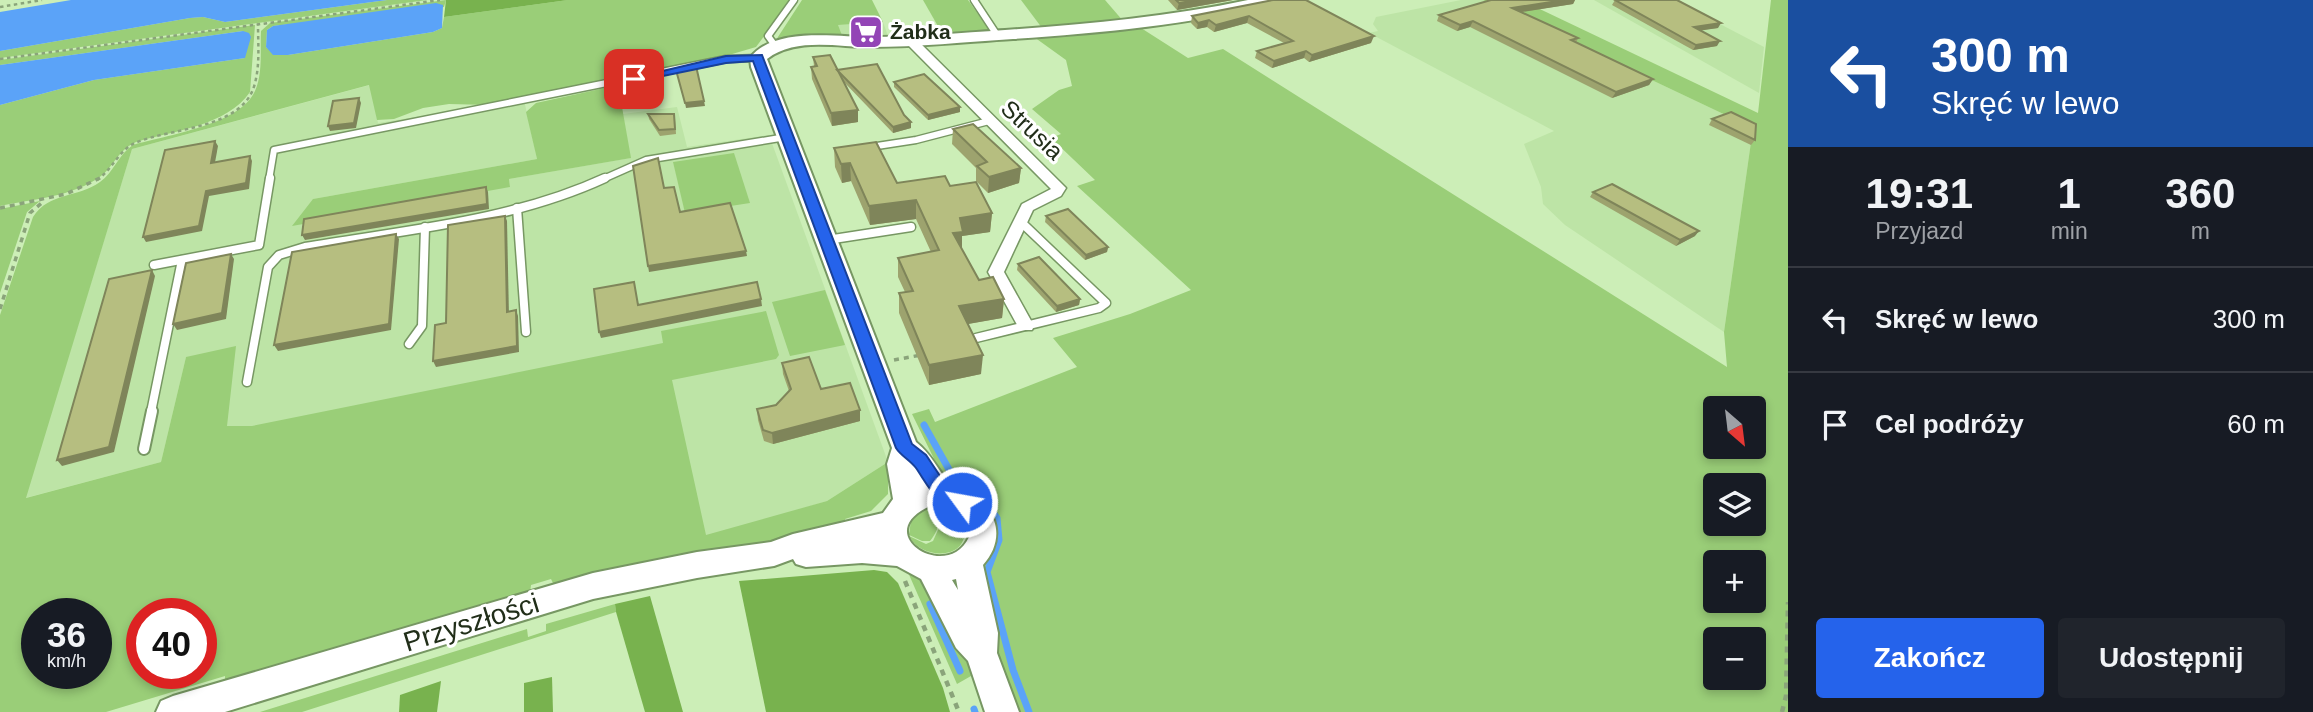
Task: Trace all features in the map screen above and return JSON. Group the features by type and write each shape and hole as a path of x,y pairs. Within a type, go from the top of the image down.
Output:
{"street":[{"path":"944,496 920,460 905,448 758,58 776,47 813,41 911,40 1138,24 1204,15 1271,0"},
{"name":"Strusia","path":"911,40 989,121 1059,188 1056,193 1027,207 996,271 1026,326"},
{"path":"901,513 925,496 944,496 962,502 979,521 981,542 967,561 950,568 931,569 914,564 900,564 892,538 901,513 901,464 905,448"},
{"name":"Przyszłości","path":"173,712 593,586 685,567 774,554 901,513"},
{"name":"Przyszłości","path":"774,554 792,556 862,551 900,564"},
{"path":"967,561 982,633 981,653 1002,712"},
{"path":"931,569 967,638 981,653"}],"lane":[{"path":"776,47 768,36 793,0"},
{"path":"974,0 997,35"},
{"path":"154,265 259,245 274,150 726,59 758,58"},
{"path":"877,146 916,140 989,121"},
{"path":"247,382 268,267 279,255 304,247 517,208 582,189 646,160 786,137"},
{"path":"517,208 526,332"},
{"path":"976,338 1099,308 1106,303 1021,223"},
{"path":"409,344 422,326 425,226"},
{"path":"825,240 911,227"},
{"path":"144,449 182,260"}],"path":[{"path":"0,7 42,0"},
{"path":"0,59 440,0"},
{"path":"0,208 74,191 104,176 121,153 132,145 212,121 244,103 255,84 258,24"},
{"path":"0,309 30,214 37,205 53,197"},
{"path":"885,362 922,355"},
{"path":"900,564 959,712"},
{"path":"1782,712 1786,696 1788,602"}],"shaded area":[{"path":"387,0 427,0 0,58 0,51 190,18 203,17 225,22"},
{"path":"446,0 444,7 273,26 267,30 266,47 276,55 288,55 433,32 442,28 444,17 568,0 791,0 756,47 722,57 489,105 449,104 423,108 394,119 377,120 369,85 132,149 26,498 161,462 186,357 236,346 227,426 252,426 663,343 661,331 766,311 779,355 776,359 672,380 706,535 827,501 888,462 888,494 871,511 845,519 847,527 554,585 551,579 531,585 530,593 225,682 225,676 217,678 217,598 126,598 126,689 182,689 106,712 0,712 0,315 33,217 47,203 100,182 133,145 201,127 219,120 247,103 255,91 259,77 261,31 270,23"},
{"path":"446,0 568,0 444,17"},
{"path":"802,0 872,0 883,22 838,25 843,38 776,40"},
{"path":"923,0 968,0 991,32 943,35"},
{"path":"1021,0 1105,0 1124,22 1042,28"},
{"path":"1461,0 1483,0 1753,128 1724,332 1565,225 1543,204 1541,187 1524,144 1554,131 1369,33 1378,31 1373,24 1376,17"},
{"path":"1483,0 1521,0 1758,113 1771,0 1788,0 1788,712 1017,712 1001,670 977,582 986,554 912,414 929,409 935,422 1077,367 1053,338 1130,314 1191,290 1077,186 1095,180 1051,138 1061,134 1032,109 1059,90 1072,86 1066,60 1034,37 1141,28 1188,58 1223,49 1727,367 1724,332 1753,128"},
{"path":"1594,0 1674,0 1764,47 1759,93"},
{"path":"883,22 889,39 843,38 837,25"},
{"path":"255,25 250,92 228,113 198,126 136,142 124,150 101,176 78,189 0,206 0,105 94,80 245,58 243,31 0,65 0,60"},
{"path":"370,85 378,123 524,100 537,159 313,199 510,187 509,179 630,158 623,114 677,107 687,147 769,135 888,462 827,501 714,535 688,536 251,426 227,427 186,357 161,462 25,498 132,149"},
{"path":"614,86 622,107 631,158 509,179 510,187 292,226 313,199 537,159 526,112 536,103"},
{"path":"734,153 750,203 685,213 673,162"},
{"path":"40,201 27,212 0,293 0,209"},
{"path":"825,290 845,345 790,356 772,302"},
{"path":"932,508 951,512 964,526 949,517 942,520 930,541 922,541 909,535 911,520 923,510"},
{"path":"952,519 964,528 964,539 959,547 952,551 933,553 923,550 909,536 926,544 933,541 942,521"},
{"path":"874,570 887,572 898,583 943,688 950,712 766,712 739,581"},
{"path":"907,570 925,580 938,596 971,669 971,676 957,684"},
{"path":"650,596 683,712 645,712 616,612 615,604"},
{"path":"615,604 616,612 302,712 260,712 527,629 528,637 546,631 546,624"},
{"path":"552,677 553,712 524,712 524,683"},
{"path":"441,681 437,712 399,712 400,695"}],"water":[{"path":"71,0 387,0 225,22 203,17 190,18 0,51 0,12"},
{"path":"436,3 443,5 442,28 433,32 288,55 273,55 266,47 267,30 273,26"},
{"path":"243,31 251,37 245,58 94,80 0,105 0,65"}],"building":[{"path":"1176,0 1197,0 1179,3"},
{"path":"1273,0 1306,0 1374,36 1312,55 1306,51 1274,61 1257,51 1293,41 1249,16 1216,25 1209,20 1198,23 1192,16"},
{"path":"1491,0 1564,0 1512,8 1578,38 1571,40 1653,79 1616,92 1473,21 1460,25 1439,15"},
{"path":"1615,0 1677,0 1721,23 1694,27 1720,41 1696,45"},
{"path":"830,55 858,110 831,113 811,67 817,66 813,57"},
{"path":"877,64 904,115 911,122 893,127 837,70"},
{"path":"696,66 704,101 685,103 676,70"},
{"path":"924,74 960,107 928,115 894,82"},
{"path":"359,98 354,123 328,126 333,101"},
{"path":"1731,112 1756,124 1755,140 1712,119"},
{"path":"648,114 674,114 675,129 659,130"},
{"path":"973,124 1021,168 989,177 977,166 987,162 953,129"},
{"path":"215,141 211,163 250,156 246,183 206,191 199,226 143,237 165,150"},
{"path":"876,142 897,183 945,176 950,186 976,182 992,213 960,218 963,232 953,233 979,280 993,277 1004,299 959,306 983,355 929,365 899,293 913,291 898,258 939,250 916,200 869,206 850,163 841,164 834,148"},
{"path":"658,158 664,188 674,187 680,212 730,203 746,251 648,266 633,166"},
{"path":"1612,184 1699,231 1680,240 1593,192"},
{"path":"486,187 487,204 302,235 304,219"},
{"path":"1068,209 1108,247 1086,255 1046,216"},
{"path":"505,216 507,312 516,310 517,346 433,361 435,325 446,323 448,225"},
{"path":"396,234 389,324 274,345 292,252"},
{"path":"231,254 222,313 173,324 186,263"},
{"path":"1039,257 1080,299 1057,306 1018,264"},
{"path":"152,270 109,447 57,460 109,279"},
{"path":"634,282 638,305 757,282 761,299 599,332 594,289"},
{"path":"809,357 821,389 850,383 860,410 772,433 763,430 757,409 776,405 791,389 782,363"}],"waterway":[{"path":"924,425 951,473 984,500 997,518 999,540 987,572 1013,670 1029,712"},
{"path":"930,604 960,671"}],"place":[{"name":"Żabka","path":"866,32"}],"route":[{"path":"634,79 726,59 758,58 905,448 920,460 944,496 962,502"}]}
